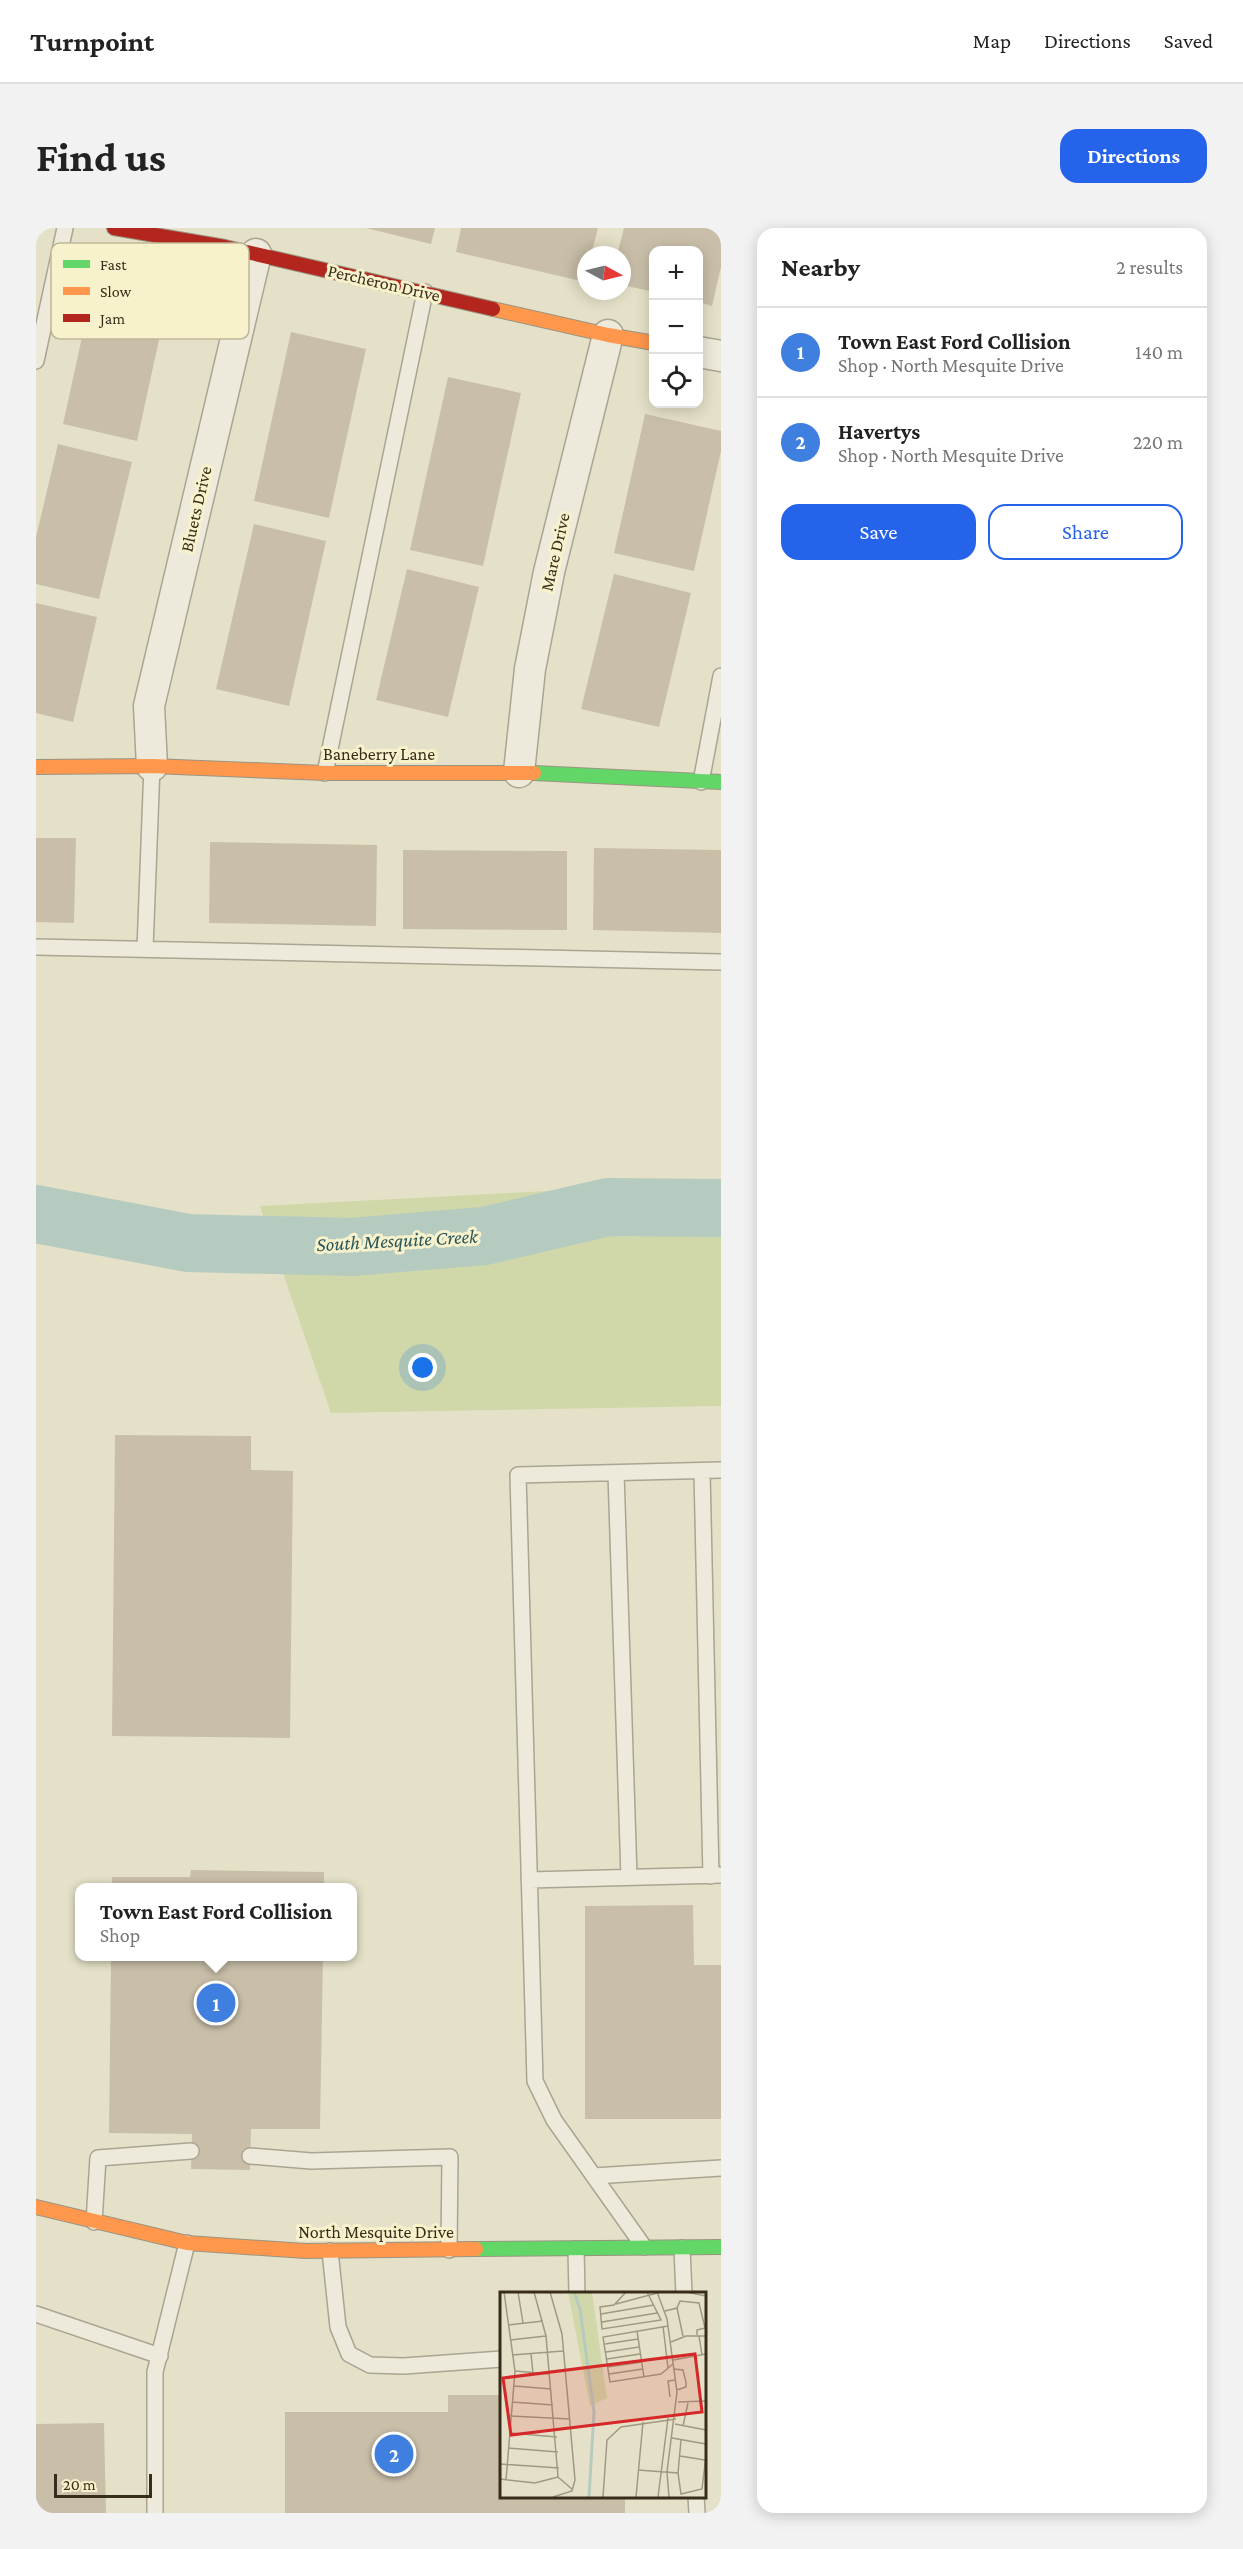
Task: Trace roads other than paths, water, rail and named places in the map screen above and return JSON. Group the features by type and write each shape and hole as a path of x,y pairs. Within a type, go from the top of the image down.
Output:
{"street":[{"name":"Percheron Drive","path":"114,228 202,243"},
{"name":"Percheron Drive","path":"249,252 649,343"},
{"name":"Bluets Drive","path":"249,284 256,254"},
{"name":"Mare Drive","path":"519,772 530,669 547,583 608,335"},
{"name":"Bluets Drive","path":"152,766 149,706 236,339"},
{"path":"703,353 721,356"},
{"name":"Baneberry Lane","path":"36,767 152,766 325,772 519,772 721,782"},
{"name":"North Mesquite Drive","path":"36,2207 187,2243 330,2250 721,2247"}],"lane":[{"path":"62,243 65,228"},
{"path":"226,243 229,228"},
{"path":"36,361 51,292"},
{"path":"325,772 425,292"},
{"path":"701,782 721,676"},
{"path":"145,949 152,766"},
{"path":"36,948 721,962"},
{"path":"645,2248 554,2120 535,2081 518,1475 721,1470"},
{"path":"530,1880 716,1875 702,1471"},
{"path":"616,1473 629,1878"},
{"path":"94,2222 98,2158 191,2151"},
{"path":"250,2156 311,2160 450,2157 449,2250"},
{"path":"594,2176 721,2168"},
{"path":"155,2513 155,2372 187,2243"},
{"path":"682,2248 684,2292"},
{"path":"576,2249 577,2292"},
{"path":"330,2250 338,2327 350,2355 370,2365 404,2366 500,2359"},
{"path":"36,2314 160,2356"},
{"path":"696,2498 697,2513"}],"waterway":[{"name":"South Mesquite Creek","path":"36,1214 188,1243 352,1247 484,1236 608,1207 721,1208"}],"place":[{"name":"Town East Ford Collision","path":"216,2003"},
{"name":"Havertys","path":"394,2454"}]}
